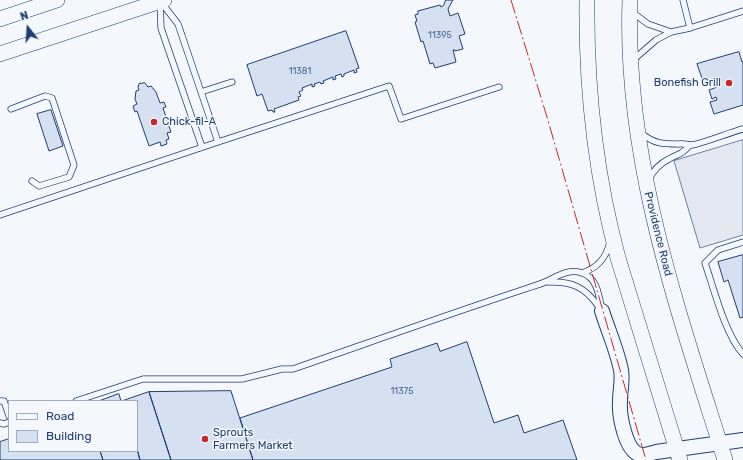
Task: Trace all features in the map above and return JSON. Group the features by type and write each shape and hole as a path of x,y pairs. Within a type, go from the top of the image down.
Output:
{"main road":[{"path":"0,19 57,0"},
{"path":"587,0 588,69 591,116 601,182 612,236 678,455"},
{"path":"0,54 162,1"},
{"name":"Providence Road","path":"630,5 630,63 636,129 646,184 674,294 725,460"}],"street":[{"path":"602,311 622,372 620,401 621,420 635,456 645,456 656,452 678,455 720,444 743,440"}],"lane":[{"path":"683,0 690,28"},
{"path":"162,1 178,24 218,142"},
{"path":"162,1 161,28 202,147"},
{"path":"630,5 639,18 648,24 671,32"},
{"path":"630,63 652,44 671,32 690,28 743,11"},
{"path":"201,92 232,82"},
{"path":"0,215 389,86 401,119 499,86"},
{"path":"11,109 45,96 52,98 74,165 69,176 39,186 32,181"},
{"path":"636,129 646,137 660,143 680,143 690,145 743,129"},
{"path":"646,184 651,175 660,165 670,158 683,154 690,145"},
{"path":"79,400 143,379 242,379 282,369 293,369 567,273 582,273 590,270 601,262 607,251 612,236"},
{"path":"743,242 718,250 705,263 727,327 733,340 743,354"},
{"path":"582,273 590,278 596,286 602,311"},
{"path":"544,282 559,282 576,286 589,294 602,311"},
{"path":"0,401 4,401 8,413"}],"shaded area":[{"path":"743,140 743,235 700,248 674,161"}],"building":[{"path":"446,0 453,0 448,9 450,16 458,13 465,34 459,36 463,49 453,50 456,62 435,68 433,63 430,64 423,41 421,42 415,22 417,21 415,15 418,14 418,11 440,5 441,7"},
{"path":"346,31 359,68 356,69 357,72 354,73 354,70 344,74 342,77 341,74 335,76 336,79 333,80 333,77 323,81 324,83 321,84 320,82 314,84 315,86 312,87 312,84 302,88 303,90 299,92 301,96 298,97 299,100 274,109 275,112 272,110 268,111 262,94 257,96 247,65"},
{"name":"Bonefish Grill","path":"739,52 742,62 743,61 743,105 714,114 710,102 717,100 716,97 712,99 709,90 717,87 715,81 704,84 697,64"},
{"name":"Chick-fil-A","path":"145,83 148,87 151,86 156,92 160,103 164,102 166,107 163,108 171,132 167,133 169,139 166,140 167,144 161,146 160,142 149,146 137,111 135,112 133,106 137,104 135,99 136,91 139,90 139,84"},
{"path":"51,110 63,146 49,151 37,114"},
{"path":"743,255 743,317 740,318 728,280 724,282 718,262"},
{"path":"467,342 494,423 518,415 524,433 563,420 577,460 253,460 240,418 392,367 390,359 437,343 440,351"},
{"path":"231,391 253,460 171,460 149,392"},
{"path":"149,392 171,460 140,460 138,452 138,400 125,400"},
{"path":"119,394 121,400 102,400"},
{"path":"8,439 8,452 100,452 103,460 0,460 0,442"},
{"path":"100,452 138,452 140,460 103,460"}],"power":[{"path":"511,0 547,117 646,460"}],"place":[{"name":"Bonefish Grill","path":"729,83"},
{"name":"Chick-fil-A","path":"154,122"},
{"name":"Sprouts Farmers Market","path":"205,439"}]}
